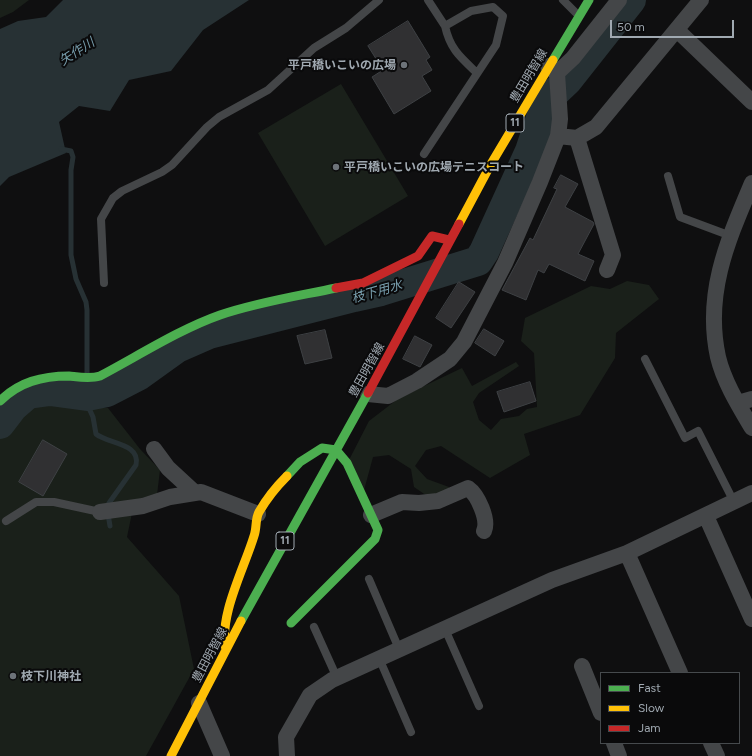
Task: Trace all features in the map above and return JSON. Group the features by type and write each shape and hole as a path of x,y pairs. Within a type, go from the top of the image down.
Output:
{"street":[{"name":"豊田明智線","path":"171,756 226,650 404,329 447,244 491,164 554,73 579,16 589,0"},
{"path":"368,394 388,396 411,384 450,359 464,342 505,262 540,182 558,136 560,119 554,73 573,58 619,0"},
{"path":"558,136 577,138 596,127 677,30 700,0"},
{"path":"677,30 752,102"},
{"path":"577,138 613,255 608,270"},
{"path":"752,184 723,255 714,298 715,334 718,357 745,401 752,428"},
{"path":"0,401 14,387 36,378 93,378 120,366 194,326 220,315 281,299 363,283 418,256 432,236 447,244"},
{"path":"226,650 224,637 226,618 255,534 258,514 272,491 300,462 322,448 336,450 346,463 378,530 375,539 291,622"},
{"path":"154,449 168,468 194,492"},
{"path":"371,514 402,502 419,503 438,501 468,488 474,493 484,518 486,527 484,531"},
{"path":"106,512 143,506 170,496 201,492 258,514"},
{"path":"288,756 286,737 310,695 336,678 552,580 627,553 752,493"},
{"path":"706,516 752,619"},
{"path":"627,553 680,672"},
{"path":"582,666 600,711"},
{"path":"199,703 222,756"},
{"path":"614,744 619,756"},
{"path":"711,744 717,756"}],"lane":[{"path":"104,283 101,219 113,198 122,191 162,172 172,165 207,127 219,117 268,90 314,48 346,28 379,0"},
{"path":"428,0 445,26 448,41 457,55 477,73"},
{"path":"563,0 579,16"},
{"path":"424,154 496,45 503,16 493,7 471,11 445,26"},
{"path":"668,176 680,217 731,236"},
{"path":"645,359 685,438 698,431 734,502"},
{"path":"6,521 36,502 54,502 106,512"},
{"path":"369,580 399,649"},
{"path":"314,627 336,678"},
{"path":"445,629 479,706"},
{"path":"379,658 411,732"}],"shaded area":[{"path":"0,0 29,0 13,12 0,18"},
{"path":"341,84 408,196 325,246 258,133"},
{"path":"627,281 649,285 659,299 616,333 615,358 580,415 524,434 530,455 490,478 441,446 426,450 415,466 427,479 449,487 449,495 430,498 414,487 411,469 389,455 373,457 363,494 349,460 369,421 399,398 462,368 472,386 516,362 519,366 479,393 473,402 479,420 491,430 501,419 519,416 527,409 537,407 534,353 521,341 525,318 591,286 610,289"},
{"path":"52,395 80,406 108,408 140,449 160,470 157,495 132,513 127,537 179,596 194,669 146,756 0,756 0,430 18,407 31,397"}],"water":[{"name":"矢作川","path":"63,0 249,0 203,30 171,71 129,80 110,111 79,106 59,122 66,153 9,177 0,186 0,29 18,21 46,17"}],"building":[{"name":"平戸橋いこいの広場","path":"408,21 430,57 426,60 432,70 422,76 431,91 394,114 372,77 383,70 368,46"},
{"path":"561,175 578,184 565,207 593,222 594,224 578,254 594,261 585,281 549,264 544,273 538,270 526,300 502,290 530,238 533,240 557,189 554,188"},
{"path":"459,282 475,292 451,328 436,318"},
{"path":"484,329 504,341 495,356 475,343"},
{"path":"325,330 332,358 305,364 297,336"},
{"path":"415,336 432,345 420,367 403,359"},
{"path":"530,382 536,401 504,412 497,392"},
{"path":"43,440 67,454 43,496 19,482"}],"waterway":[{"name":"枝下用水","path":"0,424 13,407 28,394 50,391 87,396 107,392 138,376 177,348 209,334 381,291 478,261 484,252 530,151 547,100 567,81 631,0"},
{"path":"61,149 71,151 73,157 71,170 71,255 76,279 86,302 87,373"},
{"path":"86,383 88,406 93,417 96,434 129,448 134,452 136,458 136,465 107,508 110,526"}],"traffic: fast":[{"path":"553,60 589,0"},
{"path":"0,401 7,394 32,381 59,376 88,378 100,376 174,335 234,310 336,288"},
{"path":"241,621 368,393"},
{"path":"287,476 300,462 322,448 336,450 347,463 378,530 375,539 291,623"}],"traffic: slow":[{"path":"459,224 491,164 553,60"},
{"path":"226,650 224,637 229,608 233,593 250,549 258,515 268,497 287,476"},
{"path":"171,756 241,621"}],"traffic: jam":[{"path":"368,393 459,224"},
{"path":"336,288 363,283 418,256 432,236 449,240"}],"place":[{"name":"平戸橋いこいの広場","path":"404,65"},
{"name":"平戸橋いこいの広場テニスコート","path":"336,167"},
{"name":"枝下川神社","path":"13,676"}]}
